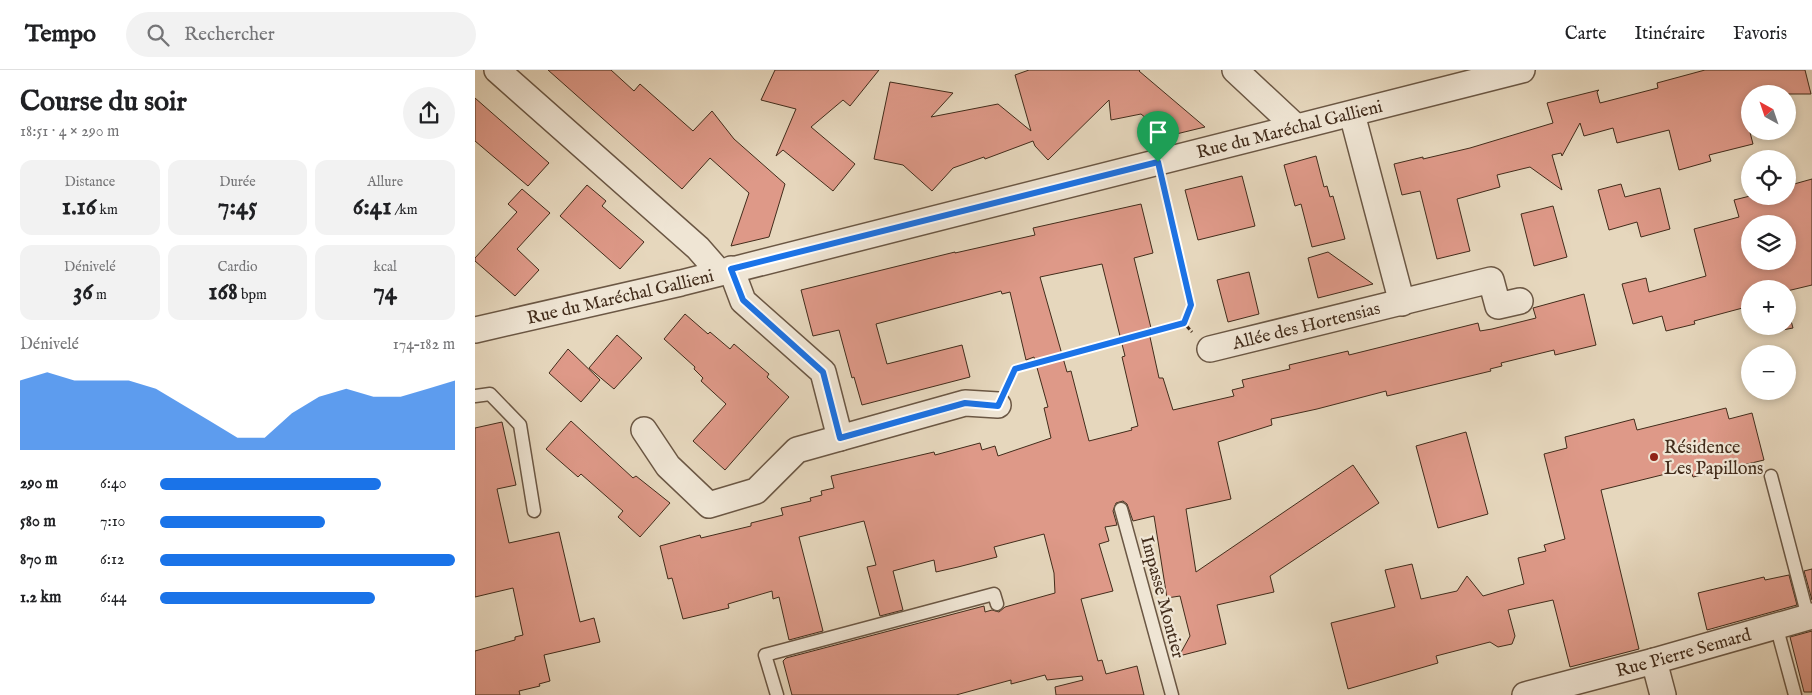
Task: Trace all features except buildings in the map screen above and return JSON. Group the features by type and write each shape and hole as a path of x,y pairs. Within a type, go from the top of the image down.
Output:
{"street":[{"path":"497,70 725,271 743,300 823,372 840,438"},
{"path":"1235,70 1296,127"},
{"name":"Rue du Maréchal Gallieni","path":"475,330 681,283 1521,70"},
{"name":"Allée des Hortensias","path":"1353,114 1401,303"},
{"name":"Allée des Hortensias","path":"1211,349 1491,280 1498,306 1520,301"},
{"path":"644,430 668,466 709,505 757,491 797,450 965,403 998,406"},
{"name":"Rue Pierre Semard","path":"1525,695 1654,661 1810,616"},
{"path":"1654,661 1663,695"}],"lane":[{"path":"475,396 490,394 520,425 534,511"},
{"path":"1771,476 1810,616"},
{"name":"Impasse Montier","path":"1121,509 1172,695"},
{"path":"777,695 765,655 994,594 997,604"},
{"path":"1776,625 1795,695"}],"path":[{"path":"1158,162 1191,305 1184,323"},
{"path":"1184,323 1211,349"},
{"path":"998,406 1015,369 1184,323"}],"place":[{"name":"Résidence Les Papillons","path":"1654,457"}],"route":[{"path":"1158,162 1191,305 1184,323 1015,369 998,406 965,403 840,438 823,372 743,300 731,269 772,260 1158,162"}]}
